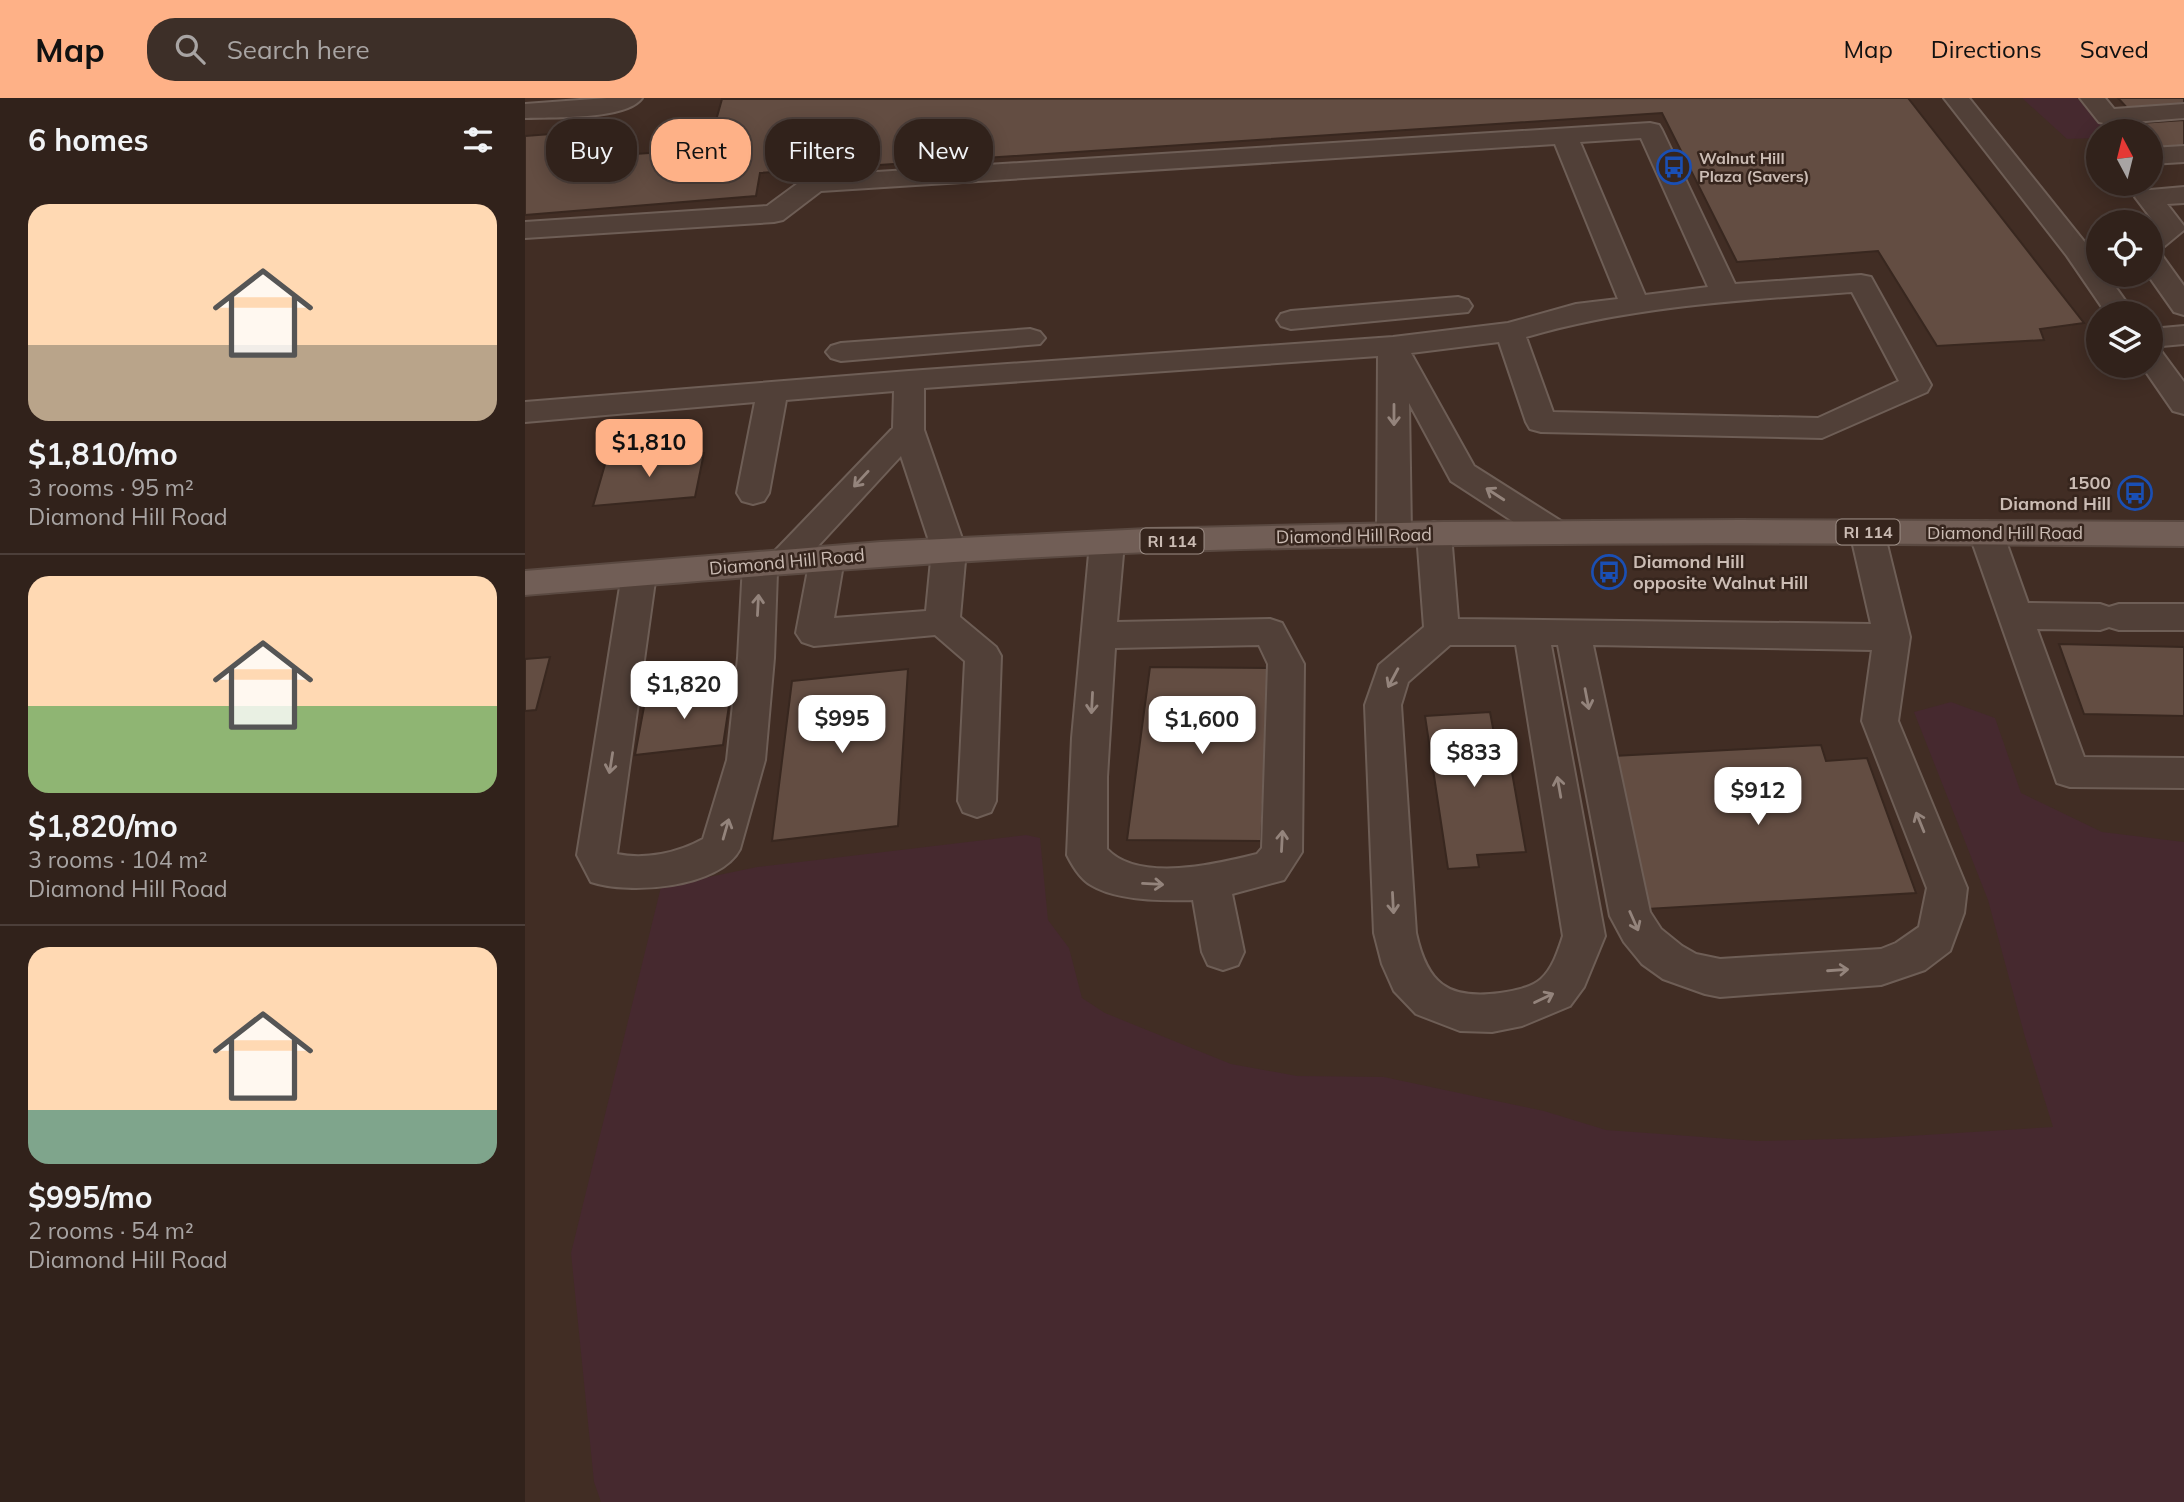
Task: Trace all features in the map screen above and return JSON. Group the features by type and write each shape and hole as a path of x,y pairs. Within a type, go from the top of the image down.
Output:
{"main road":[{"name":"Diamond Hill Road","path":"525,583 949,550 1394,534 1552,531 2184,534"}],"lane":[{"path":"525,111 608,106 630,98"},
{"path":"1956,98 2077,251 2112,301"},
{"path":"2092,98 2111,119"},
{"path":"2142,119 2184,111"},
{"path":"525,230 774,214 814,184 1650,130 1725,293"},
{"path":"1564,135 1635,305"},
{"path":"2163,155 2184,154"},
{"path":"2158,210 2148,197 2184,195"},
{"path":"2163,216 2172,228 2163,234"},
{"path":"2163,277 2184,306"},
{"path":"525,412 567,420 770,404 909,380 1393,346 1510,332 1576,313 1635,305 1725,293 1861,283 1916,385 1822,428 1541,422 1510,332"},
{"path":"1291,320 1458,306"},
{"path":"2163,337 2184,334"},
{"path":"841,352 1030,338"},
{"path":"1393,346 1462,473 1552,531"},
{"path":"1393,346 1394,534"},
{"path":"2163,374 2184,404"},
{"path":"909,380 908,430 949,550 942,622"},
{"path":"753,494 770,404"},
{"path":"639,574 597,855 605,870 633,875 697,863 720,849 746,760 756,658 772,563 908,430"},
{"path":"1573,632 1630,916 1643,940 1666,960 1694,974 1720,978 1881,967 1910,957 1935,938 1944,913 1947,888 1880,721 1892,637 1867,532"},
{"path":"1986,533 2070,772 2184,773"},
{"path":"1434,534 1442,632"},
{"path":"1098,635 1271,632 1286,664 1282,852 1270,869 1210,882 1151,885 1104,873 1087,855 1088,786 1098,635 1107,543"},
{"path":"827,559 814,633 942,622 983,656 977,801"},
{"path":"2015,616 2184,617"},
{"path":"1531,632 1584,936 1573,969 1553,995 1519,1009 1482,1014 1450,1009 1421,993 1403,969 1395,933 1383,705 1392,674 1442,632 1531,632 1573,632 1892,637"},
{"path":"1210,882 1223,952"}],"shaded area":[{"path":"2022,98 2077,98 2096,119 2086,119 2086,138 2067,139"},
{"path":"1951,702 1995,718 2021,793 2102,832 2184,842 2184,1502 601,1502 594,1482 571,1253 661,887 757,867 1026,835 1040,838 1048,920 1069,948 1082,998 1105,1013 1231,1064 1297,1076 1384,1077 1544,1111 1606,1130 1758,1141 1876,1138 2053,1127 2025,1037 1988,900 1914,712"}],"building":[{"path":"1908,98 2084,323 2040,329 2044,340 1937,346 1878,251 1737,262 1662,113 993,158 993,119 894,119 894,164 880,165 880,119 765,119 765,173 760,173 756,196 525,215 525,136 546,134 546,182 637,182 637,154 651,153 651,182 751,182 751,119 716,119 722,99"},
{"path":"2118,98 2184,98 2184,105 2129,110"},
{"path":"2184,120 2184,146 2163,148 2163,121"},
{"path":"704,453 695,497 593,506 606,461"},
{"path":"2059,644 2184,647 2184,716 2084,714"},
{"path":"550,657 536,710 525,711 525,659"},
{"path":"1150,667 1270,668 1261,841 1127,840"},
{"path":"908,669 898,826 772,841 792,681"},
{"path":"732,686 723,745 635,755 646,696"},
{"path":"1490,712 1496,744 1507,744 1526,852 1477,855 1479,867 1448,869 1425,716"},
{"path":"1821,745 1826,761 1867,758 1916,893 1647,909 1613,756"}],"place":[{"name":"Walnut Hill Plaza (Savers)","path":"1674,167"},
{"name":"1500 Diamond Hill","path":"2135,493"},
{"name":"Diamond Hill opposite Walnut Hill","path":"1609,572"}]}
